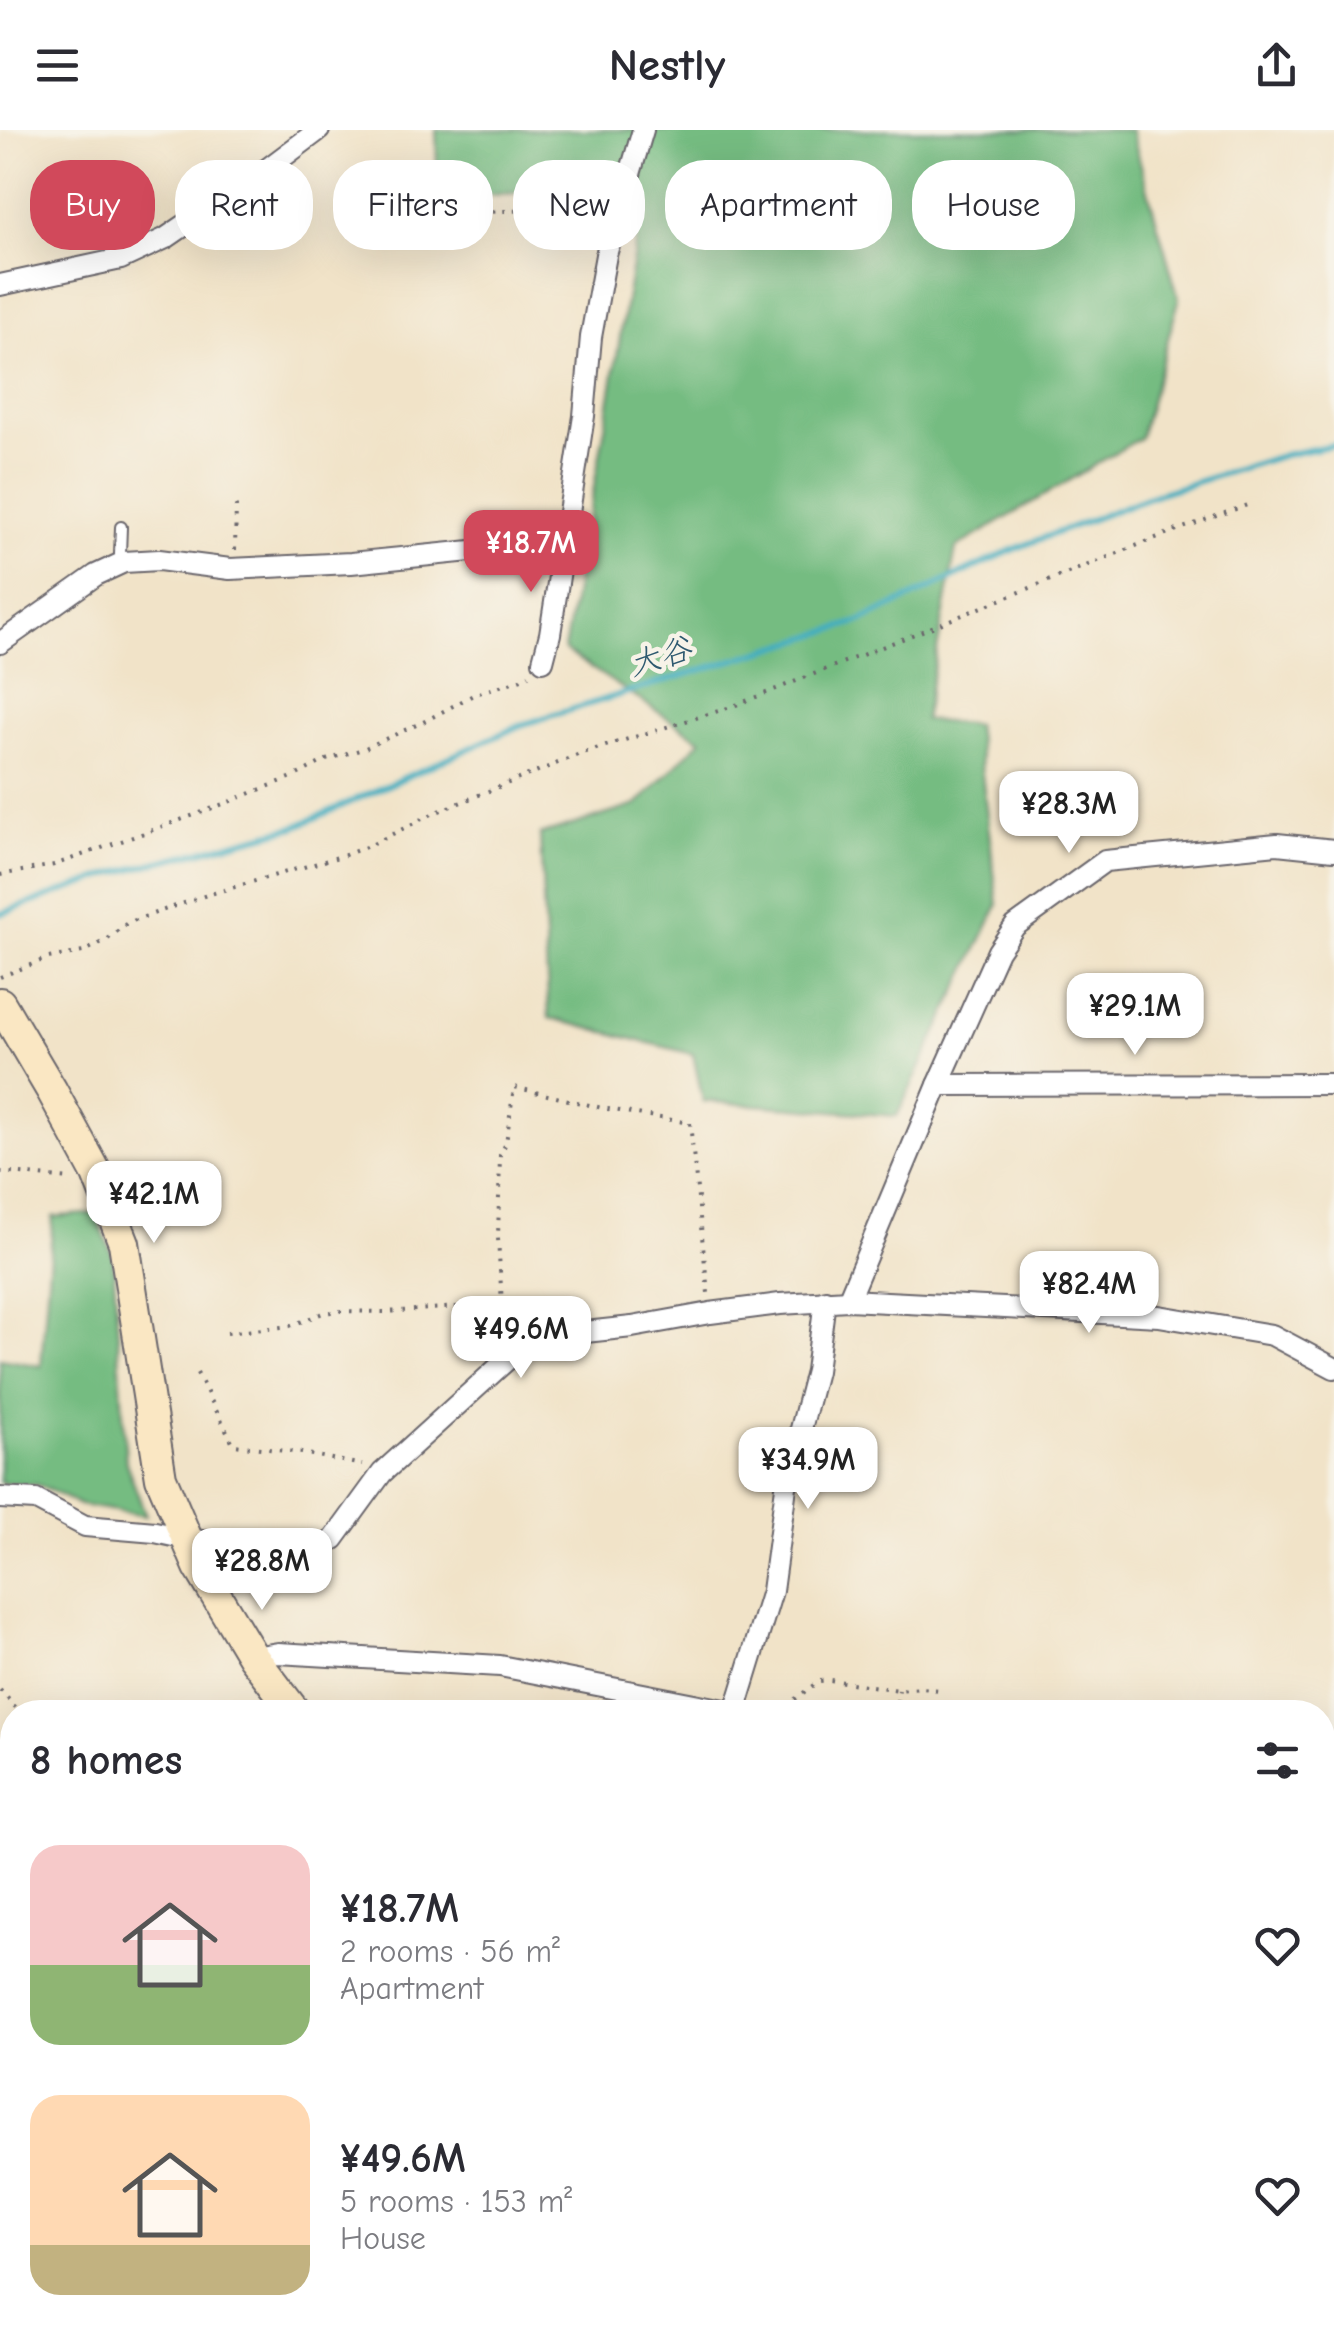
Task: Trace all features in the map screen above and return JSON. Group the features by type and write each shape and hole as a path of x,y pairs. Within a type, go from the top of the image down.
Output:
{"street":[{"path":"0,284 120,259 166,238 320,130"},
{"path":"635,160 644,130"},
{"path":"543,661 608,250"},
{"path":"0,643 96,575 124,562 159,560 235,568 350,563 531,545 564,538"},
{"path":"848,1300 938,1085 998,951 1015,926 1105,861 1277,844 1334,850"},
{"path":"0,1003 97,1174 124,1243 161,1478 186,1539 254,1656 287,1700"},
{"path":"938,1085 1334,1084"},
{"path":"739,1700 772,1590 786,1487 816,1371 825,1300"},
{"path":"0,1498 36,1500 85,1526 155,1532 266,1550 314,1551 334,1539 382,1473 520,1348 548,1336 825,1300 1159,1316 1272,1335 1334,1368"},
{"path":"254,1656 278,1653 500,1666 674,1700"}],"lane":[{"path":"121,527 120,554 124,562"}],"path":[{"path":"0,976 48,958 83,952 127,923 144,917 358,850 432,814 580,754 731,707 1250,504"},
{"path":"235,568 236,505"},
{"path":"0,875 54,865 200,814 326,760 363,750 473,695 522,679 543,661"},
{"path":"502,1304 498,1238 500,1155 506,1143 514,1087 690,1123 710,1313"},
{"path":"0,1172 71,1179 97,1174"},
{"path":"227,1333 290,1326 323,1313 502,1304 537,1312 566,1334"},
{"path":"196,1373 234,1444 380,1468 382,1473"},
{"path":"794,1700 820,1681 830,1680 899,1690 940,1690"},
{"path":"897,1700 899,1690"}],"green space":[{"path":"436,130 1131,130 1179,300 1140,438 956,548 924,720 976,725 998,905 897,1116 703,1101 693,1054 549,1018 540,835 637,805 701,740 564,650 635,250 645,250 645,160 513,160 513,193 493,195 493,160 437,160"},
{"path":"95,1213 113,1256 126,1463 146,1516 80,1505 38,1485 0,1483 0,1359 41,1366 53,1217"}],"waterway":[{"name":"大谷","path":"0,914 112,874 295,827 521,725 861,621 1012,550 1157,494 1284,455 1334,445"}]}
